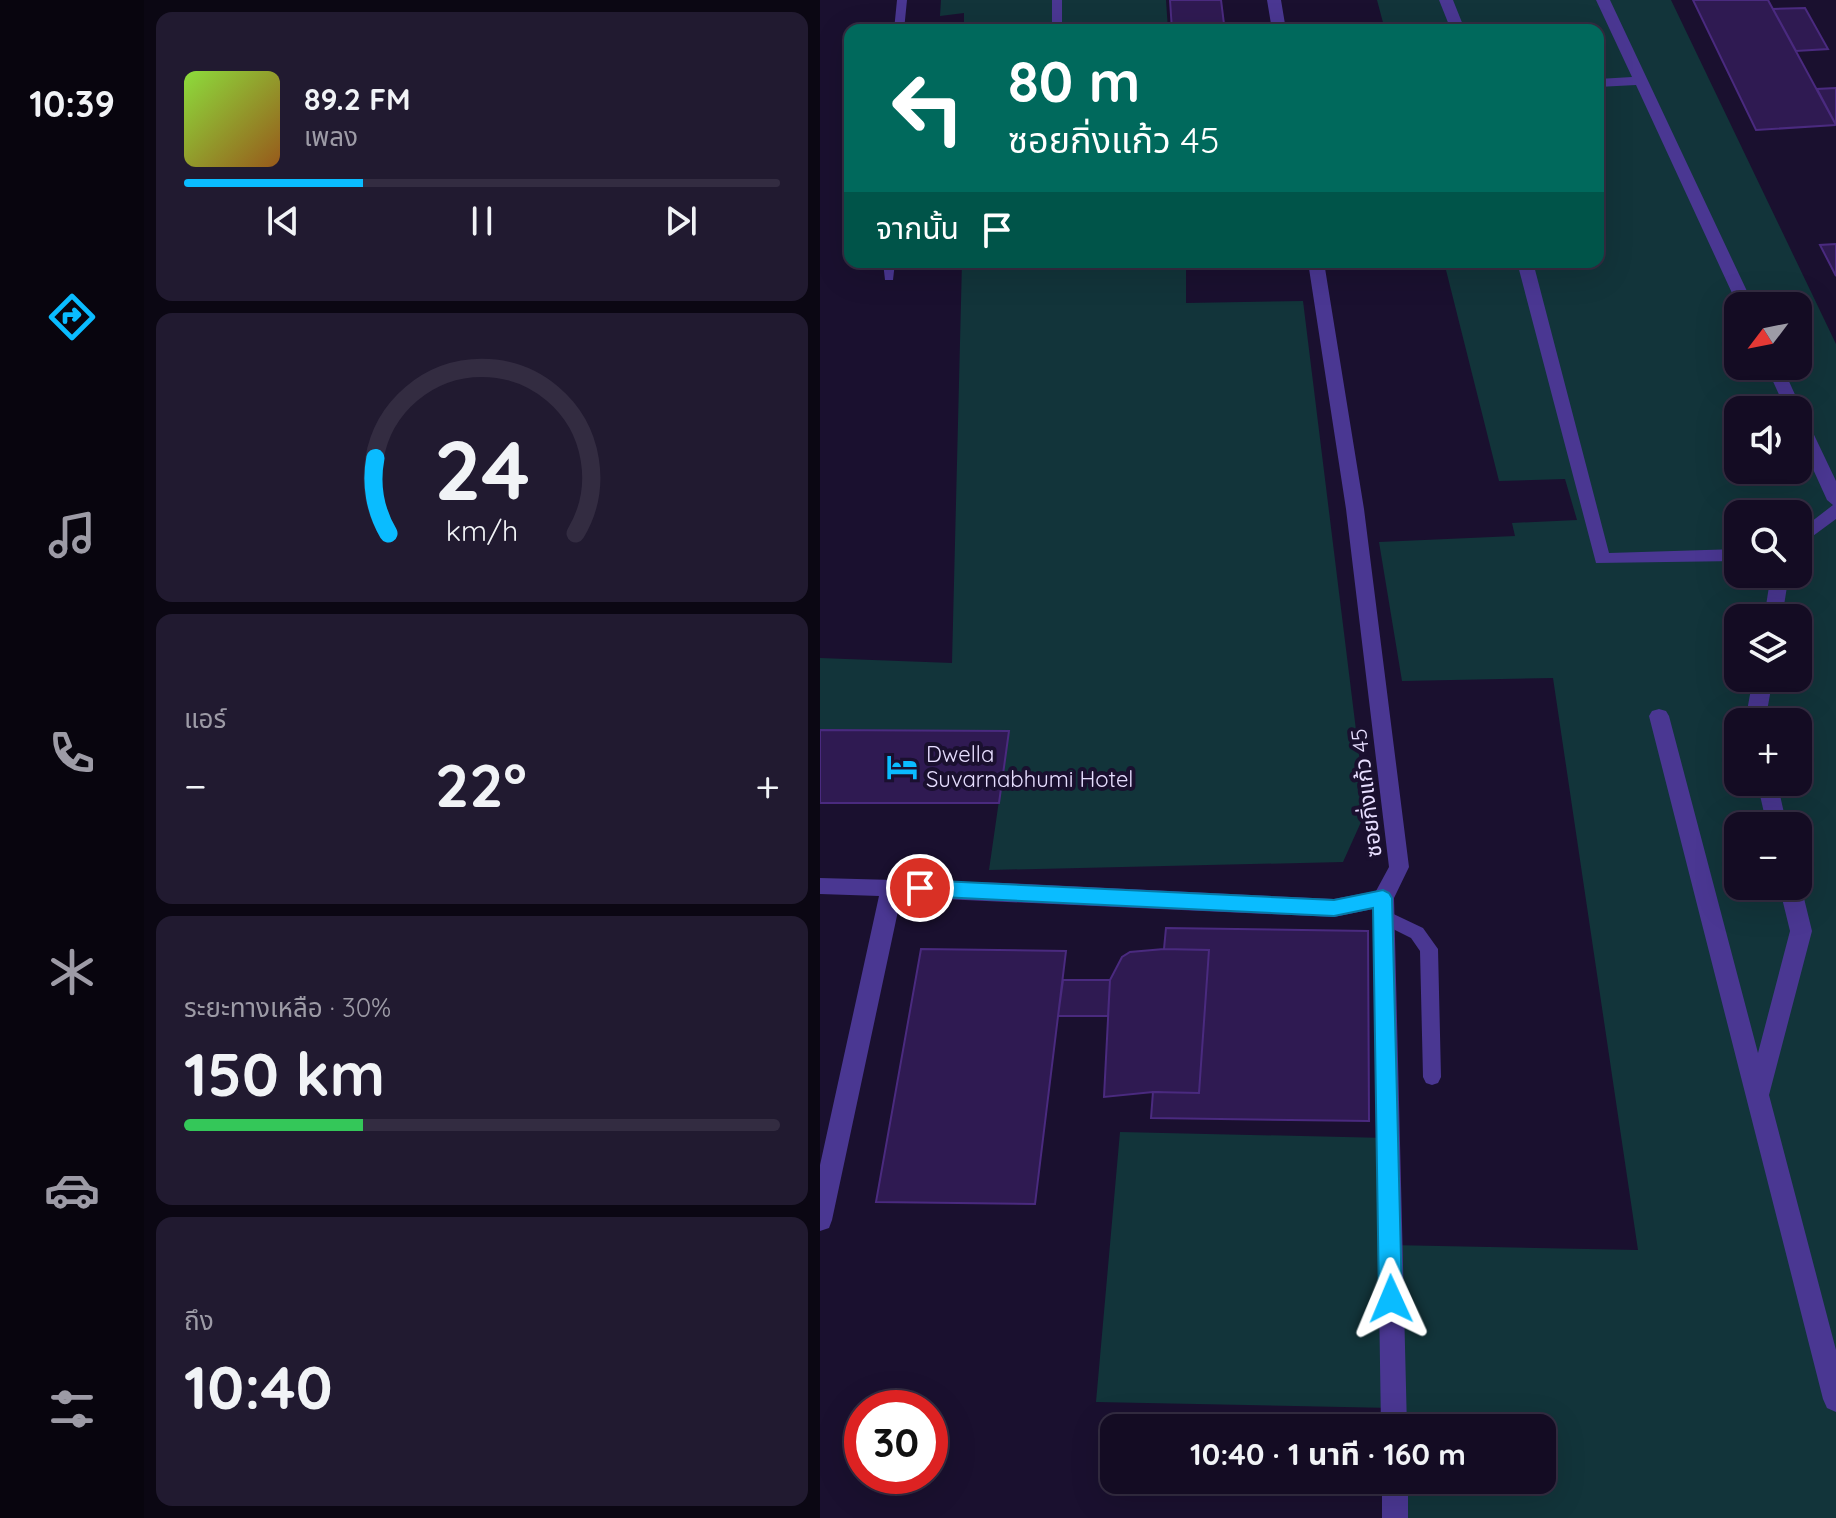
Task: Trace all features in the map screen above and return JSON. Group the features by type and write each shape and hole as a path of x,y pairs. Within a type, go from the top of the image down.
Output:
{"street":[{"path":"1274,0 1278,24"},
{"path":"1446,0 1456,24"},
{"path":"1603,0 1740,292"},
{"path":"1604,83 1642,81"},
{"name":"ซอยกิ่งแก้ว 45","path":"1317,268 1355,509 1399,867 1383,907"},
{"path":"1527,268 1602,559 1724,555"},
{"path":"1812,448 1836,500"},
{"path":"1812,530 1836,510"},
{"path":"1659,716 1836,1399"},
{"path":"820,886 1334,908 1383,907 1394,1414"},
{"path":"820,1220 892,887"},
{"path":"1758,1095 1801,931 1793,900"},
{"path":"1395,1494 1395,1518"}],"lane":[{"path":"900,24 902,0"},
{"path":"1057,0 1057,24"},
{"path":"889,268 889,277"},
{"path":"1383,907 1417,933 1429,949 1432,1077"}],"green space":[{"path":"941,0 1166,0 1168,24 964,24 964,13 940,16"},
{"path":"1377,0 1671,0 1811,292 1724,292 1724,380 1812,380 1812,294 1836,344 1836,1518 1395,1518 1395,1494 1556,1494 1556,1414 1393,1414 1393,1408 1096,1402 1120,1132 1387,1138 1390,1245 1638,1250 1553,678 1402,681 1379,542 1515,536 1512,523 1577,520 1565,479 1499,481 1446,268 1604,268 1604,24 1383,24"},
{"path":"962,268 1186,268 1186,303 1303,301 1366,811 1343,862 989,870 1009,731 820,730 820,658 952,663"}],"building":[{"path":"1170,0 1221,0 1224,24 1172,24"},
{"path":"1693,0 1768,0 1836,125 1756,130"},
{"path":"1805,8 1828,49 1796,51 1773,9"},
{"path":"1836,88 1836,125 1817,89"},
{"path":"1836,244 1836,276 1820,245"},
{"path":"820,730 1009,731 999,803 820,803"},
{"path":"1166,928 1368,931 1369,1121 1151,1118 1153,1092 1199,1093 1209,950 1164,949"},
{"path":"921,949 1066,951 1035,1204 876,1202"},
{"path":"1209,950 1199,1093 1153,1092 1104,1097 1110,980 1122,957 1130,952"},
{"path":"1063,980 1110,980 1108,1016 1058,1016"}],"place":[{"name":"Dwella Suvarnabhumi Hotel","path":"902,767"}],"route":[{"path":"920,888 1334,908 1383,898 1391,1299"}]}
